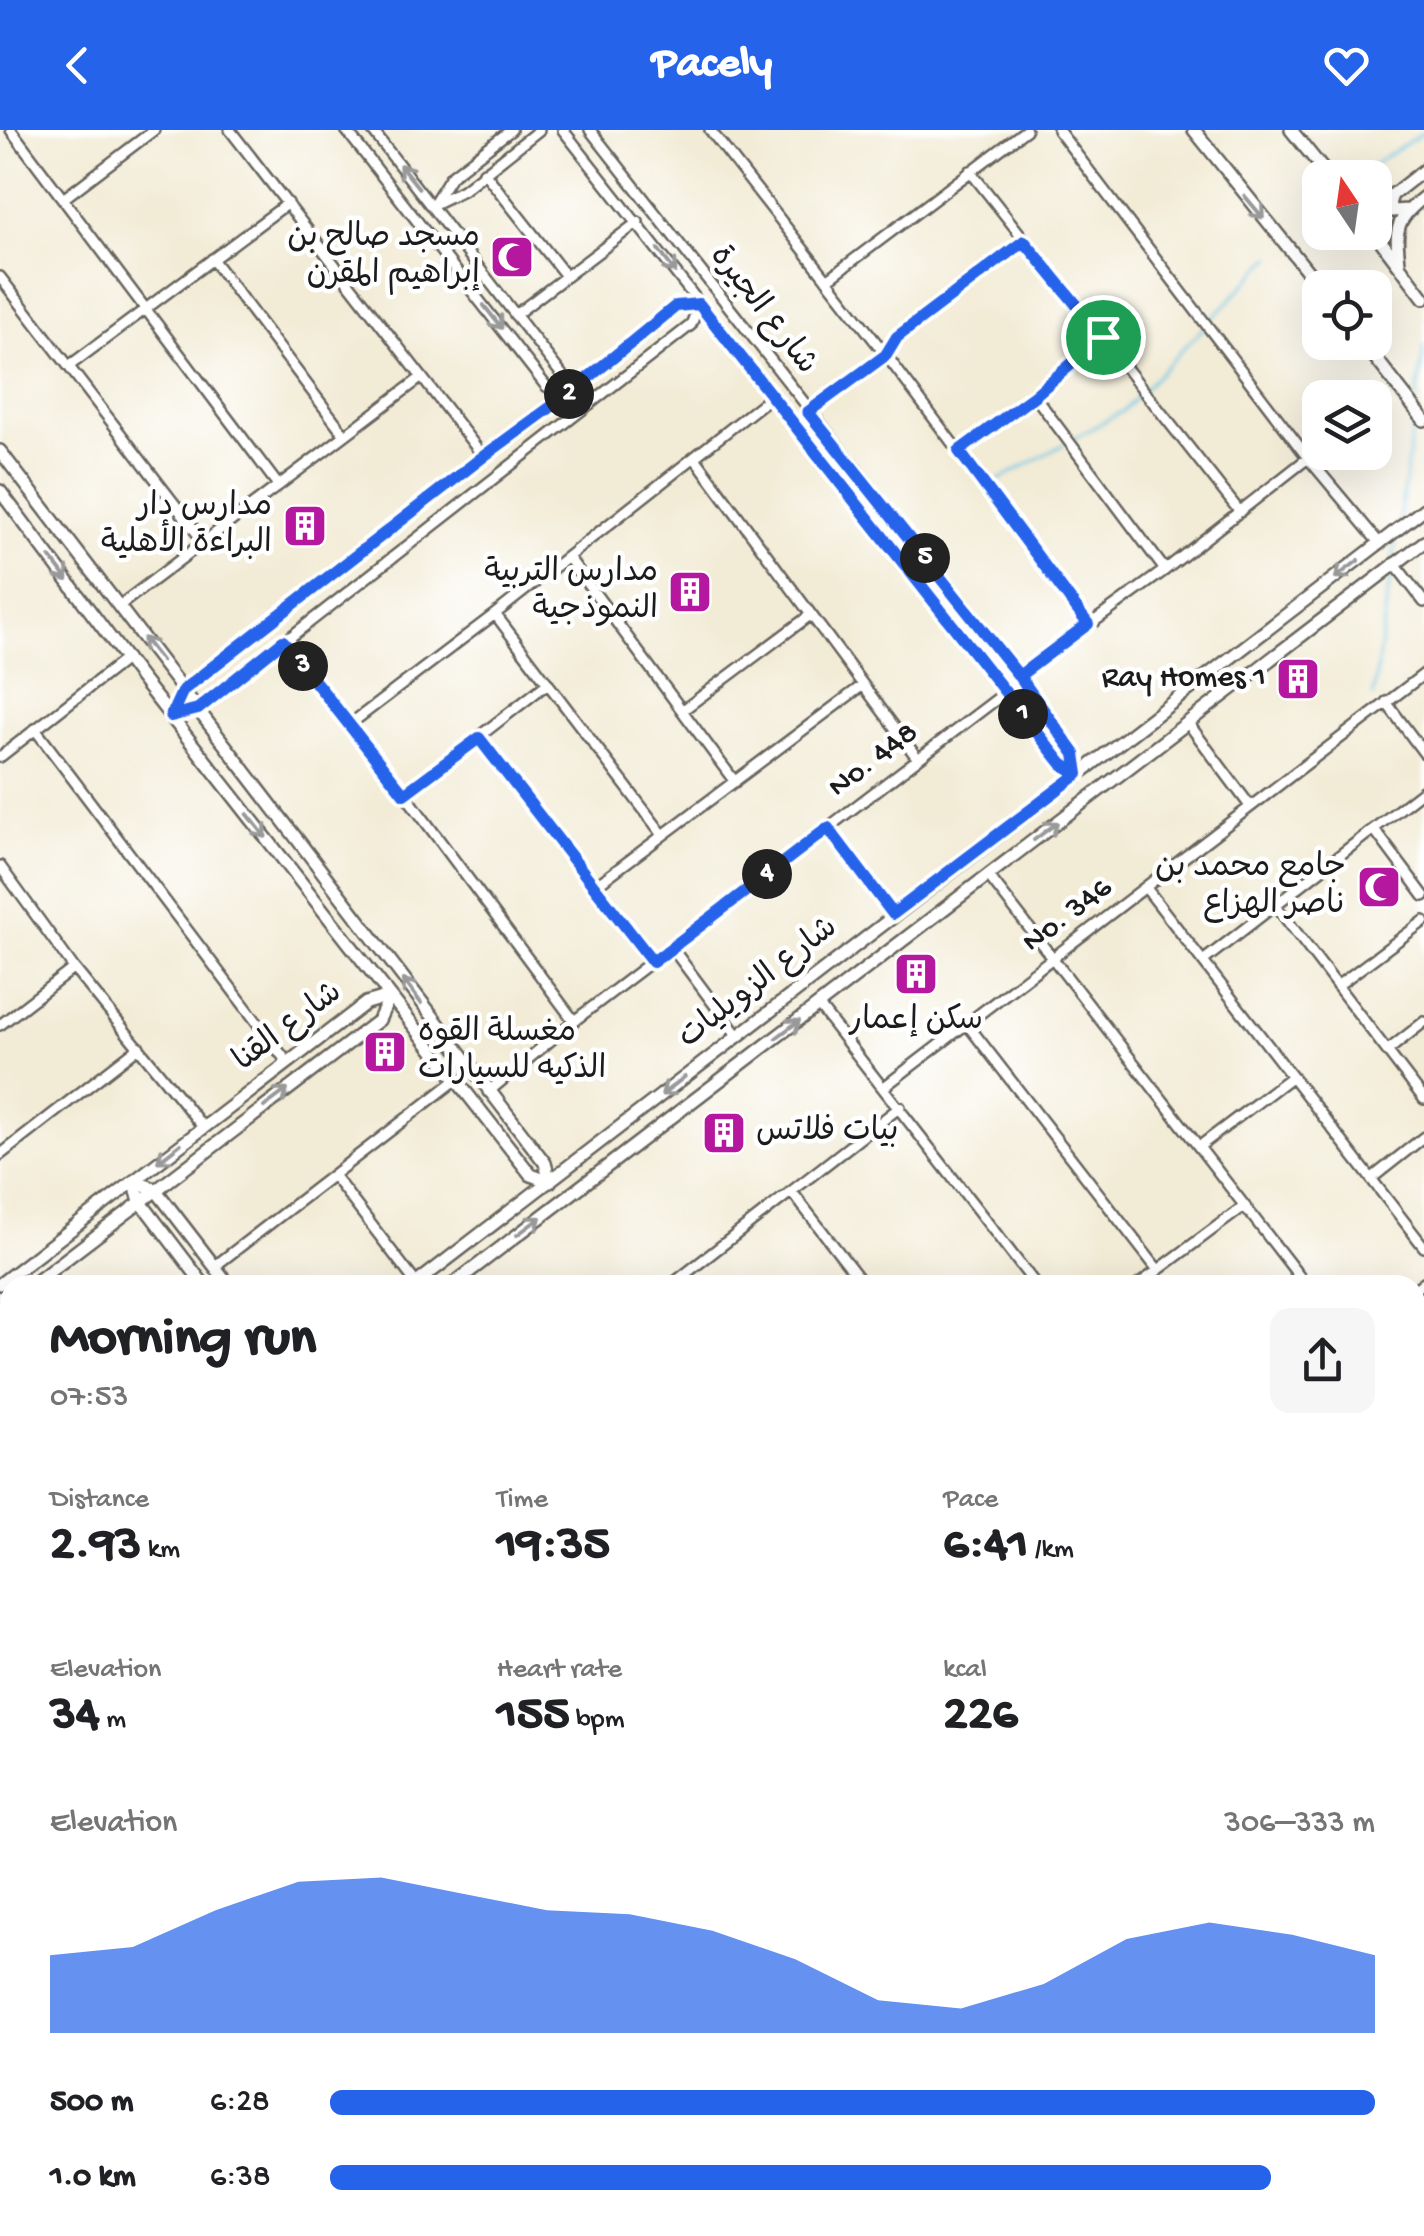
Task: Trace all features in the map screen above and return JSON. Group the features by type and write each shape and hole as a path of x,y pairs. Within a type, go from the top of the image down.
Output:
{"street":[{"path":"0,137 10,130 278,485"},
{"path":"64,200 154,130"},
{"path":"230,130 484,456"},
{"path":"346,130 546,386 566,396"},
{"path":"372,130 562,374 566,396"},
{"path":"432,205 450,176 510,130"},
{"path":"432,205 463,190 539,130"},
{"name":"شارع الجيرة","path":"563,130 1062,764 1078,774"},
{"name":"شارع الجيرة","path":"590,130 1019,676 1075,754 1078,774"},
{"path":"710,130 886,355 1088,624"},
{"path":"827,280 1026,130"},
{"path":"1058,130 1302,450"},
{"path":"1194,130 1307,270"},
{"path":"1291,130 1315,160"},
{"path":"1392,195 1424,170"},
{"path":"970,171 1240,512"},
{"path":"484,172 566,276"},
{"path":"1400,266 1396,230 1408,210 1424,197"},
{"path":"69,366 288,204"},
{"path":"1392,212 1408,210"},
{"path":"515,315 638,222"},
{"path":"808,412 886,355 897,337 1024,241"},
{"path":"1388,250 1424,298"},
{"path":"212,259 345,435"},
{"path":"0,278 204,541"},
{"path":"699,304 691,324 198,709 171,716 183,690 566,396 676,306 699,304"},
{"path":"959,451 1034,396 1103,337"},
{"path":"1376,360 1424,420"},
{"path":"119,606 422,376"},
{"path":"349,725 772,396"},
{"path":"1034,396 1165,570"},
{"path":"0,451 545,1163 550,1182"},
{"path":"694,458 918,759"},
{"path":"1019,676 1165,570 1302,463"},
{"path":"1318,470 1380,544"},
{"path":"0,491 530,1175 550,1182"},
{"name":"شارع الزويليات","path":"427,1275 1424,509"},
{"name":"شارع الزويليات","path":"465,1275 1424,542"},
{"path":"568,557 735,782"},
{"path":"1394,564 1424,602"},
{"path":"495,614 663,835"},
{"path":"683,710 809,616"},
{"path":"283,641 574,1020"},
{"path":"0,757 127,658"},
{"name":"No. 346","path":"884,1087 1424,674"},
{"path":"404,794 548,682"},
{"path":"594,887 863,686"},
{"name":"No. 448","path":"488,1092 574,1020 1006,692"},
{"path":"1386,702 1424,753"},
{"path":"1188,723 1250,806"},
{"path":"35,729 287,1062"},
{"path":"479,738 653,962"},
{"path":"1203,961 1424,790"},
{"path":"828,828 893,914"},
{"path":"1374,829 1424,896"},
{"path":"0,866 74,968 203,1127"},
{"path":"988,875 1298,1275"},
{"path":"0,892 12,882"},
{"path":"1146,888 1424,1247"},
{"path":"1276,906 1424,1099"},
{"path":"1338,986 1424,921"},
{"path":"672,948 737,1036"},
{"path":"0,1025 74,968"},
{"name":"شارع القنا","path":"12,1275 366,1003 390,996"},
{"name":"شارع القنا","path":"46,1274 380,1020 390,996"},
{"path":"818,1006 1028,1275"},
{"path":"1388,1051 1424,1022"},
{"path":"967,1024 1158,1270"},
{"path":"0,1155 138,1047"},
{"path":"1200,1146 1291,1077"},
{"path":"215,1266 456,1080"},
{"path":"684,1275 900,1107"},
{"path":"1372,1178 1424,1137"},
{"path":"333,1174 408,1275"},
{"path":"134,1181 155,1190 222,1275"},
{"path":"134,1181 140,1201 196,1275"},
{"path":"792,1192 856,1275"},
{"path":"1151,1275 1243,1207"}],"waterway":[{"path":"1381,160 1424,132"},
{"path":"1210,321 1272,256"},
{"path":"1071,440 1123,411 1204,327"},
{"path":"1416,401 1424,347"},
{"path":"1399,521 1414,415"},
{"path":"995,482 1064,444"},
{"path":"1393,561 1396,539"},
{"path":"1373,696 1391,573"}],"place":[{"name":"مسجد صالح بن إبراهيم المقرن","path":"512,257"},
{"name":"مدارس دار البراءة الأهلية","path":"305,526"},
{"name":"مدارس التربية النموذجية","path":"690,592"},
{"name":"Ray Homes 1","path":"1298,679"},
{"name":"جامع محمد بن ناصر الهزاع","path":"1379,887"},
{"name":"سكن إعمار","path":"916,974"},
{"name":"مغسلة القوه الذكيه للسيارات","path":"385,1052"},
{"name":"بيات فلاتس","path":"724,1133"}],"route":[{"path":"1103,337 1024,241 897,337 886,355 808,412 1019,676 1075,754 1078,774 893,914 828,828 653,962 479,738 404,794 283,641 198,709 171,716 183,690 566,396 676,306 699,304 1062,764 1078,774 1075,754 1019,676 1088,624 959,451 1034,396 1103,337"}]}
